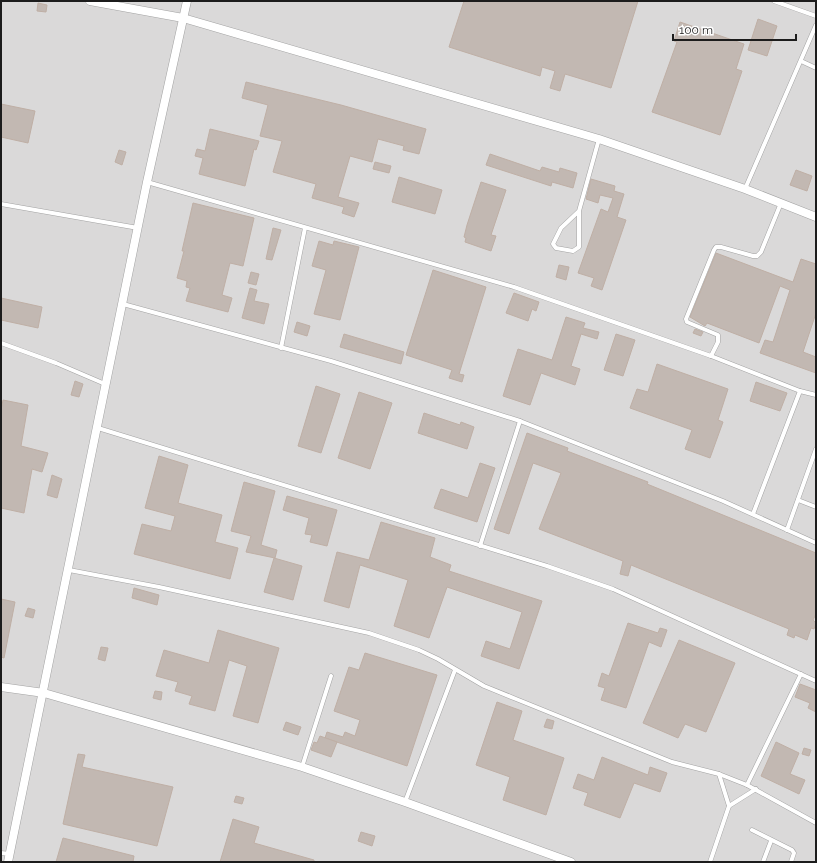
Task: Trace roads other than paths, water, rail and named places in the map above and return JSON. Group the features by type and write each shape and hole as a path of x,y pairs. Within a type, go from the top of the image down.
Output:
{"street":[{"path":"90,1 183,18 599,139 745,189 816,217"},
{"path":"9,858 98,428 105,384 123,304 147,182 187,1"},
{"path":"1,687 44,693 302,767 406,802 571,862"}],"lane":[{"path":"774,1 816,16"},
{"path":"745,189 816,25"},
{"path":"801,61 816,68"},
{"path":"578,210 561,228 553,244 556,248 573,251 579,247 578,210 599,139"},
{"path":"147,182 514,286 711,356 800,391 816,395"},
{"path":"711,356 718,342 718,335 688,322 686,319 714,250 716,247 721,247 752,256 757,256 761,252 781,203"},
{"path":"1,204 138,228"},
{"path":"281,348 305,228"},
{"path":"123,304 331,361 520,421 723,500 816,544"},
{"path":"1,343 56,363 105,384"},
{"path":"753,514 800,391"},
{"path":"480,546 520,421"},
{"path":"98,428 547,566 613,589 816,681"},
{"path":"787,530 816,449"},
{"path":"798,500 816,506"},
{"path":"69,570 159,587 369,632 419,650 438,659 484,686 509,697 672,762 719,774 747,785 816,822"},
{"path":"406,802 455,670"},
{"path":"747,785 801,674"},
{"path":"302,767 331,676"},
{"path":"710,862 729,806 719,774"},
{"path":"729,806 756,789"},
{"path":"752,830 794,851 791,862"},
{"path":"763,862 771,840"},
{"path":"1,853 9,858"}]}
